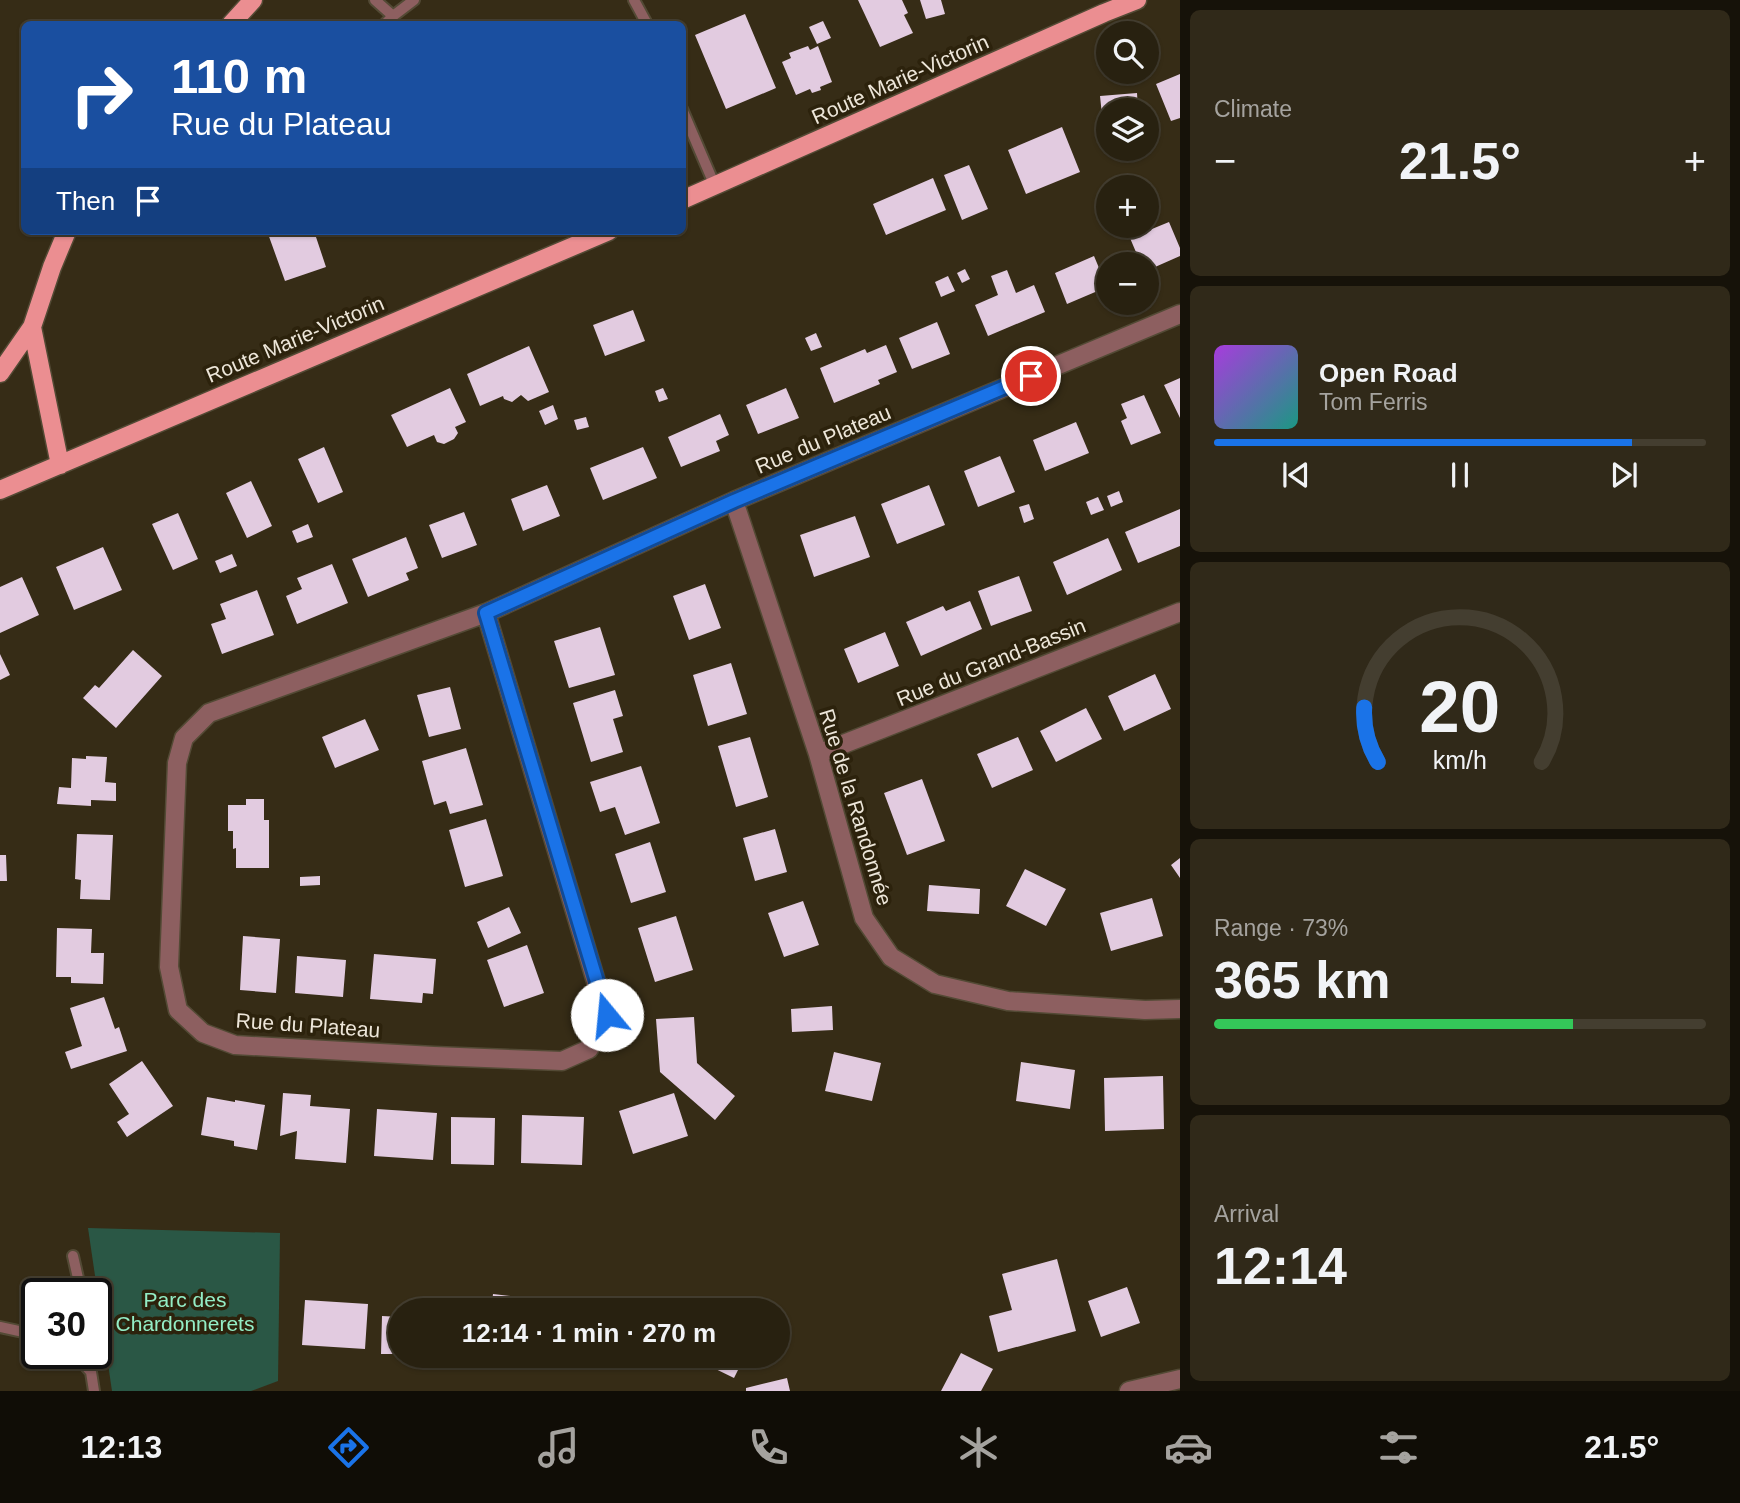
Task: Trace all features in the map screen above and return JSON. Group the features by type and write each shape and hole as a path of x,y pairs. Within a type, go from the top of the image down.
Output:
{"main road":[{"path":"234,21 253,0"},
{"name":"Route Marie-Victorin","path":"686,198 1137,0"},
{"path":"0,373 33,327 65,235"},
{"name":"Route Marie-Victorin","path":"0,490 600,235"},
{"path":"33,327 60,465"}],"street":[{"name":"Rue du Plateau","path":"486,613 607,1015 589,1049 562,1061 434,1056 235,1045 203,1033 178,1010 169,967 177,763 184,738 209,713 486,613 734,501 1180,314"},
{"name":"Rue de la Randonnée","path":"734,501 818,754 864,918 891,957 935,984 1008,1001 1145,1010 1180,1009"},
{"name":"Rue du Grand-Bassin","path":"818,754 1180,612"},
{"path":"1129,1391 1180,1379"}],"lane":[{"path":"375,0 389,20 414,0"},
{"path":"634,0 645,21"},
{"path":"686,118 715,186"},
{"path":"74,1256 78,1278"},
{"path":"0,1327 21,1332"},
{"path":"87,1369 94,1391"}],"green space":[{"name":"Parc des Chardonnerets","path":"88,1228 280,1233 278,1381 251,1391 112,1391 109,1369 112,1369 112,1278 95,1278"}],"building":[{"path":"858,0 902,0 908,13 904,15 913,33 880,47"},
{"path":"920,0 941,0 945,14 926,19"},
{"path":"745,14 776,88 726,109 695,35"},
{"path":"823,21 831,38 817,44 809,27"},
{"path":"808,46 810,50 818,46 832,82 820,87 821,90 812,93 810,89 796,95 782,62 791,58 789,53"},
{"path":"1180,74 1180,118 1171,121 1156,84"},
{"path":"1137,93 1137,98 1100,98"},
{"path":"1062,127 1080,172 1026,194 1008,150"},
{"path":"969,165 988,209 962,220 944,175"},
{"path":"933,178 946,210 886,235 873,204"},
{"path":"1169,222 1180,248 1180,256 1159,265 1159,252 1136,252 1130,238 1159,238 1159,226"},
{"path":"268,235 315,235 326,267 285,281"},
{"path":"1094,256 1096,292 1067,304 1055,273"},
{"path":"965,269 970,279 962,283 957,273"},
{"path":"1007,270 1016,293 1034,285 1045,312 988,336 975,305 998,295 991,276"},
{"path":"948,276 955,291 941,297 935,282"},
{"path":"633,310 645,341 605,356 593,325"},
{"path":"937,322 950,354 912,369 899,338"},
{"path":"816,333 822,347 811,351 805,338"},
{"path":"886,345 897,372 878,380 880,384 834,403 820,368 865,349 867,353"},
{"path":"529,346 549,392 528,401 521,395 512,402 503,396 480,406 467,374"},
{"path":"1180,378 1180,418 1164,385"},
{"path":"450,388 466,422 455,427 458,433 454,439 444,444 437,442 434,435 407,447 391,415"},
{"path":"663,388 668,399 659,402 655,391"},
{"path":"786,388 799,418 758,434 746,405"},
{"path":"1144,395 1161,433 1131,445 1121,421 1127,418 1121,404"},
{"path":"553,405 558,419 545,425 539,411"},
{"path":"720,414 729,435 716,441 720,451 681,467 668,437"},
{"path":"586,417 589,427 577,430 574,420"},
{"path":"1076,422 1089,453 1045,471 1033,440"},
{"path":"324,447 343,492 318,503 298,459"},
{"path":"643,447 657,478 603,500 590,468"},
{"path":"1000,456 1015,492 978,507 964,471"},
{"path":"251,481 272,526 247,538 226,493"},
{"path":"547,485 560,516 523,531 511,499"},
{"path":"929,485 945,525 897,544 881,504"},
{"path":"1119,491 1123,502 1111,507 1107,496"},
{"path":"1098,497 1104,510 1091,515 1086,502"},
{"path":"1029,504 1034,519 1024,523 1019,507"},
{"path":"1180,509 1180,546 1138,563 1125,532"},
{"path":"464,512 477,545 442,558 429,525"},
{"path":"178,513 198,559 173,570 152,524"},
{"path":"855,516 870,557 814,577 800,535"},
{"path":"308,524 313,537 297,543 292,531"},
{"path":"406,537 418,568 406,573 409,580 368,597 352,559"},
{"path":"1108,538 1122,570 1067,595 1053,562"},
{"path":"103,547 122,590 74,610 56,567"},
{"path":"232,554 237,566 220,573 215,561"},
{"path":"332,564 348,603 297,624 286,596 302,589 297,578"},
{"path":"1019,576 1032,611 991,626 978,591"},
{"path":"22,577 39,615 0,633 0,587"},
{"path":"705,584 721,628 689,640 673,596"},
{"path":"257,590 274,635 222,654 211,624 226,619 220,604"},
{"path":"970,601 982,629 921,656 906,622 943,606 946,611"},
{"path":"600,627 615,675 569,688 554,641"},
{"path":"885,632 899,666 858,683 844,649"},
{"path":"133,650 162,676 116,728 83,698 95,685 99,688"},
{"path":"0,654 10,675 0,680"},
{"path":"731,663 747,714 708,726 693,675"},
{"path":"1155,674 1171,709 1124,731 1108,696"},
{"path":"450,687 461,729 429,737 417,695"},
{"path":"615,690 623,716 613,719 623,752 591,762 573,703"},
{"path":"1086,708 1102,739 1056,762 1040,731"},
{"path":"365,719 379,750 335,768 322,737"},
{"path":"750,737 768,797 736,807 718,746"},
{"path":"1018,737 1033,770 992,788 977,754"},
{"path":"466,748 483,805 450,814 446,801 434,805 422,761"},
{"path":"86,756 107,757 105,782 116,783 116,801 91,800 91,806 57,804 59,787 71,788 72,758 86,759"},
{"path":"641,766 660,823 625,835 615,807 600,812 590,782"},
{"path":"922,779 945,841 907,855 884,793"},
{"path":"246,799 264,799 264,820 269,820 269,868 236,868 233,831 228,831 228,805 246,805"},
{"path":"486,819 503,876 465,887 449,830"},
{"path":"775,829 787,872 755,881 743,838"},
{"path":"77,834 113,835 110,900 80,899 81,880 75,879"},
{"path":"650,842 666,892 631,903 615,854"},
{"path":"0,855 6,855 7,881 0,881"},
{"path":"1180,858 1180,878 1171,865"},
{"path":"1025,869 1066,889 1046,926 1006,906"},
{"path":"320,876 320,885 300,886 300,877"},
{"path":"929,885 980,889 979,914 927,911"},
{"path":"1152,898 1163,936 1111,951 1100,913"},
{"path":"803,901 819,945 784,957 768,913"},
{"path":"509,907 521,933 488,948 477,922"},
{"path":"676,916 693,970 655,982 638,928"},
{"path":"57,928 92,929 91,953 104,953 103,984 71,983 71,977 56,977"},
{"path":"243,936 280,939 276,993 240,990"},
{"path":"527,945 544,993 504,1007 487,960"},
{"path":"374,954 436,959 433,994 423,993 422,1003 370,999"},
{"path":"297,956 346,960 343,997 295,993"},
{"path":"104,997 115,1029 119,1027 127,1051 71,1069 65,1052 82,1046 70,1008"},
{"path":"832,1006 833,1030 792,1032 791,1009"},
{"path":"694,1017 697,1063 735,1096 715,1120 660,1072 656,1019"},
{"path":"834,1052 881,1063 872,1101 825,1091"},
{"path":"142,1061 173,1106 127,1137 117,1122 129,1114 109,1084"},
{"path":"1021,1062 1075,1070 1070,1109 1016,1101"},
{"path":"1163,1076 1164,1129 1105,1131 1104,1078"},
{"path":"283,1093 311,1095 310,1106 350,1109 346,1163 295,1159 297,1131 280,1136"},
{"path":"674,1093 688,1136 633,1154 619,1111"},
{"path":"207,1097 265,1105 257,1150 234,1146 234,1141 201,1135"},
{"path":"377,1109 437,1113 433,1160 374,1156"},
{"path":"522,1115 584,1117 582,1165 521,1163"},
{"path":"451,1117 495,1118 494,1165 451,1164"},
{"path":"1057,1259 1076,1331 998,1352 989,1316 1012,1310 1002,1274"},
{"path":"1127,1287 1140,1323 1101,1337 1088,1301"},
{"path":"493,1294 520,1297 520,1298 493,1298"},
{"path":"548,1296 593,1298 548,1298"},
{"path":"305,1300 368,1304 365,1349 302,1345"},
{"path":"382,1316 388,1316 388,1354 381,1354"},
{"path":"961,1353 993,1369 981,1391 941,1391"},
{"path":"714,1368 739,1368 734,1378"},
{"path":"787,1378 790,1391 746,1391 746,1388"}],"route":[{"path":"607,1015 486,613 734,501 1031,376"}]}
